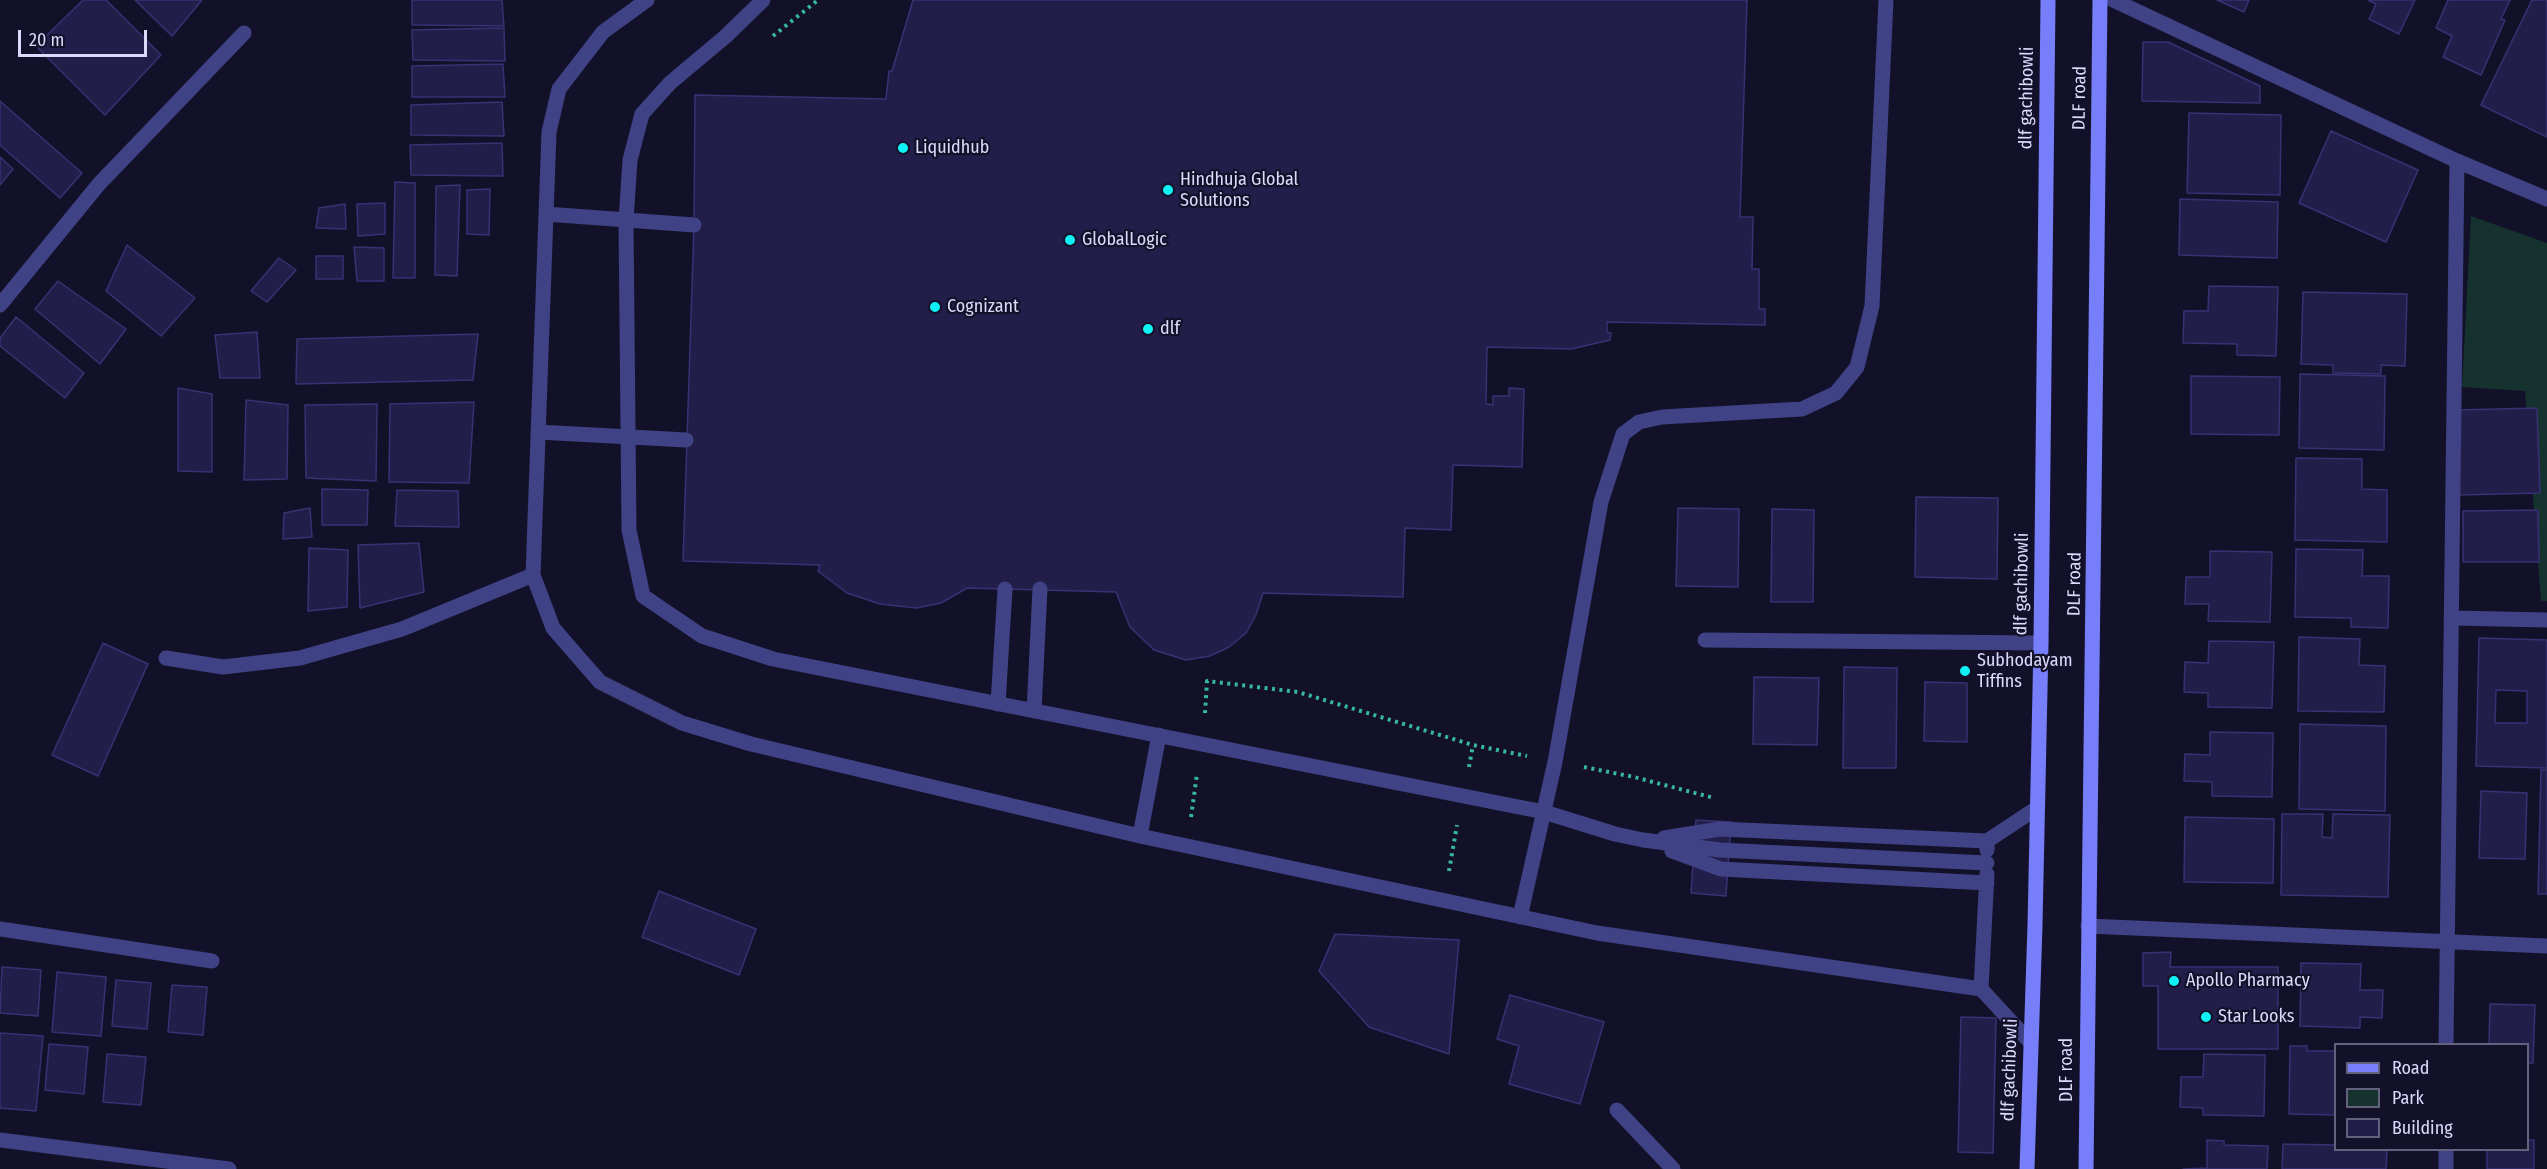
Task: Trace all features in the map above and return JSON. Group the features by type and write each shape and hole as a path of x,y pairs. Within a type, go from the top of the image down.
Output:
{"main road":[{"name":"dlf gachibowli","path":"2026,1169 2041,642 2048,0"},
{"name":"DLF road","path":"2086,1169 2100,0"}],"street":[{"path":"647,0 603,32 559,89 549,132 532,575 553,628 600,682 682,723 751,744 1140,836 1597,933 1981,989 2031,1043"},
{"path":"763,0 726,36 670,82 642,114 630,160 626,221 629,530 643,596 702,636 772,659 1544,812 1615,834 1720,850 1987,863"},
{"path":"1520,917 1555,762 1601,502 1623,434 1639,422 1662,417 1802,409 1836,393 1857,367 1872,306 1886,0"},
{"path":"2113,0 2457,161 2547,199"},
{"path":"0,305 99,184 244,33"},
{"path":"2446,1043 2457,161"},
{"path":"546,214 694,225"},
{"path":"538,432 686,440"},
{"path":"166,658 223,667 300,658 402,629 532,575"},
{"path":"998,704 1005,589"},
{"path":"1034,711 1040,590"},
{"path":"2451,618 2547,620"},
{"path":"1705,640 2041,642"},
{"path":"1140,836 1159,735"},
{"path":"1647,840 1720,829 1987,841 2037,808"},
{"path":"1647,840 1720,869 1987,883"},
{"path":"1981,989 1987,841"},
{"path":"2088,926 2547,946"},
{"path":"0,929 212,961"},
{"path":"1617,1110 1673,1169"},
{"path":"0,1140 229,1169"},
{"path":"2446,1151 2446,1169"}],"path":[{"path":"1443,901 1473,745"}],"green space":[{"path":"2471,216 2547,243 2547,601 2541,601 2525,391 2462,387"}],"building":[{"path":"83,0 106,0 161,55 105,115 36,46"},
{"path":"135,0 202,0 172,36"},
{"path":"412,0 502,0 504,26 412,25"},
{"name":"dlf","path":"913,0 1747,0 1740,217 1753,217 1752,269 1759,269 1759,309 1765,309 1765,325 1607,322 1607,332 1611,333 1610,340 1571,349 1487,347 1486,404 1493,405 1493,396 1509,396 1509,388 1524,389 1522,467 1453,465 1451,530 1405,528 1403,597 1263,593 1256,615 1246,633 1229,647 1210,656 1186,660 1154,650 1130,627 1116,592 967,588 941,603 916,608 880,604 847,593 818,571 820,565 683,561 694,225 695,95 886,99 889,71 892,71"},
{"path":"2217,0 2249,0 2244,12"},
{"path":"2368,0 2415,0 2399,34 2369,19 2376,4"},
{"path":"2448,0 2510,0 2501,19 2505,20 2481,75 2443,57 2452,36 2436,28"},
{"path":"2532,0 2547,0 2547,137 2481,105"},
{"path":"504,28 505,61 413,60 412,30"},
{"path":"2143,42 2168,42 2260,86 2260,103 2142,101"},
{"path":"503,64 505,97 412,97 412,66"},
{"path":"0,101 82,173 60,198 0,145"},
{"path":"502,102 504,136 411,135 411,105"},
{"path":"2189,113 2281,115 2280,195 2187,193"},
{"path":"2331,131 2418,170 2386,242 2299,203"},
{"path":"502,143 503,176 411,175 410,145"},
{"path":"0,157 13,169 0,185"},
{"path":"395,182 415,183 415,278 393,278"},
{"path":"460,185 457,276 435,275 436,186"},
{"path":"490,189 489,235 467,234 467,190"},
{"path":"2180,199 2278,202 2277,258 2179,255"},
{"path":"385,203 385,234 358,236 357,204"},
{"path":"345,204 346,229 316,228 319,208"},
{"path":"127,245 195,298 161,336 106,291"},
{"path":"354,247 384,248 384,281 357,281"},
{"path":"316,256 343,256 343,279 316,279"},
{"path":"279,258 296,270 267,302 251,291"},
{"path":"58,281 126,329 100,364 35,309"},
{"path":"2209,286 2278,287 2276,356 2237,355 2237,344 2183,343 2184,311 2208,311"},
{"path":"2303,292 2407,294 2405,366 2381,365 2381,374 2333,373 2333,365 2301,364"},
{"path":"16,317 84,373 65,398 0,346 0,338"},
{"path":"257,332 260,378 220,378 215,335"},
{"path":"478,334 473,380 296,384 297,339"},
{"path":"2300,374 2385,376 2384,450 2299,448"},
{"path":"2191,376 2280,377 2279,435 2191,434"},
{"path":"178,388 212,394 212,472 178,471"},
{"path":"246,400 288,405 287,479 244,480"},
{"path":"474,402 469,483 389,482 390,404"},
{"path":"377,404 376,481 306,478 305,405"},
{"path":"2537,408 2540,493 2459,495 2457,410"},
{"path":"2296,458 2362,459 2362,489 2387,490 2387,542 2295,540"},
{"path":"322,489 368,490 367,525 322,525"},
{"path":"397,490 458,491 459,527 395,526"},
{"path":"1916,497 1998,498 1997,579 1915,577"},
{"path":"310,508 312,537 283,539 284,513"},
{"path":"1678,508 1739,509 1738,587 1676,586"},
{"path":"1772,509 1814,510 1813,602 1771,602"},
{"path":"2538,510 2539,562 2463,562 2463,511"},
{"path":"419,543 424,592 360,608 358,545"},
{"path":"309,548 348,550 347,607 308,611"},
{"path":"2296,549 2363,550 2362,576 2389,576 2388,628 2351,627 2351,618 2295,617"},
{"path":"2210,551 2272,552 2270,622 2208,621 2209,604 2185,604 2186,577 2210,577"},
{"path":"2299,637 2360,639 2359,665 2385,666 2384,712 2298,711"},
{"path":"2479,638 2547,640 2547,768 2476,766","holes":["2496,690 2527,691 2527,723 2495,723"]},
{"path":"2209,641 2274,642 2272,708 2208,707 2208,693 2184,692 2185,662 2208,663"},
{"path":"103,643 148,664 98,776 52,755"},
{"path":"1844,667 1897,668 1896,768 1843,768"},
{"path":"1754,677 1819,678 1817,745 1753,744"},
{"path":"1925,682 1967,683 1967,742 1924,741"},
{"path":"2300,724 2386,726 2385,811 2299,809"},
{"path":"2210,732 2273,733 2272,797 2212,796 2212,782 2184,781 2185,754 2210,755"},
{"path":"2541,770 2547,770 2547,894 2538,894"},
{"path":"2481,791 2527,793 2525,859 2479,858"},
{"path":"2282,814 2323,814 2322,837 2332,838 2333,814 2390,815 2388,897 2281,895"},
{"path":"2185,817 2274,819 2273,883 2184,882"},
{"path":"1696,820 1731,822 1726,896 1691,893"},
{"path":"659,891 756,929 739,975 642,937"},
{"path":"1335,934 1459,940 1449,1054 1369,1027 1319,971"},
{"path":"2171,952 2170,967 2278,967 2278,1049 2158,1049 2158,986 2143,986 2143,953"},
{"path":"2301,963 2361,964 2360,990 2383,990 2382,1018 2360,1017 2360,1028 2300,1026"},
{"path":"2,967 41,970 38,1016 0,1013"},
{"path":"57,972 106,977 101,1036 52,1032"},
{"path":"116,980 151,983 147,1029 112,1026"},
{"path":"172,985 207,987 203,1035 168,1032"},
{"path":"1510,995 1604,1022 1580,1104 1509,1084 1519,1046 1497,1039"},
{"path":"2490,1004 2535,1005 2533,1063 2529,1063 2529,1043 2489,1043"},
{"path":"1961,1017 1996,1018 1993,1153 1958,1152"},
{"path":"0,1033 43,1036 36,1111 0,1108"},
{"path":"49,1044 88,1047 84,1094 45,1090"},
{"path":"2290,1046 2307,1046 2307,1051 2334,1051 2334,1115 2289,1114"},
{"path":"107,1054 146,1057 141,1105 103,1102"},
{"path":"2204,1054 2265,1055 2264,1116 2203,1115 2203,1108 2180,1107 2181,1077 2203,1077"},
{"path":"2207,1140 2224,1141 2224,1145 2268,1146 2267,1169 2183,1169 2207,1168"},
{"path":"2529,1140 2534,1140 2534,1169 2487,1169 2487,1151 2529,1151"},
{"path":"2283,1144 2334,1145 2334,1151 2387,1151 2386,1169 2282,1169"}],"place":[{"name":"Liquidhub","path":"903,148"},
{"name":"Hindhuja Global Solutions","path":"1168,190"},
{"name":"GlobalLogic","path":"1070,240"},
{"name":"Cognizant","path":"935,307"},
{"name":"dlf","path":"1148,329"},
{"name":"Subhodayam Tiffins","path":"1965,671"},
{"name":"Apollo Pharmacy","path":"2174,981"},
{"name":"Star Looks","path":"2206,1017"}]}
